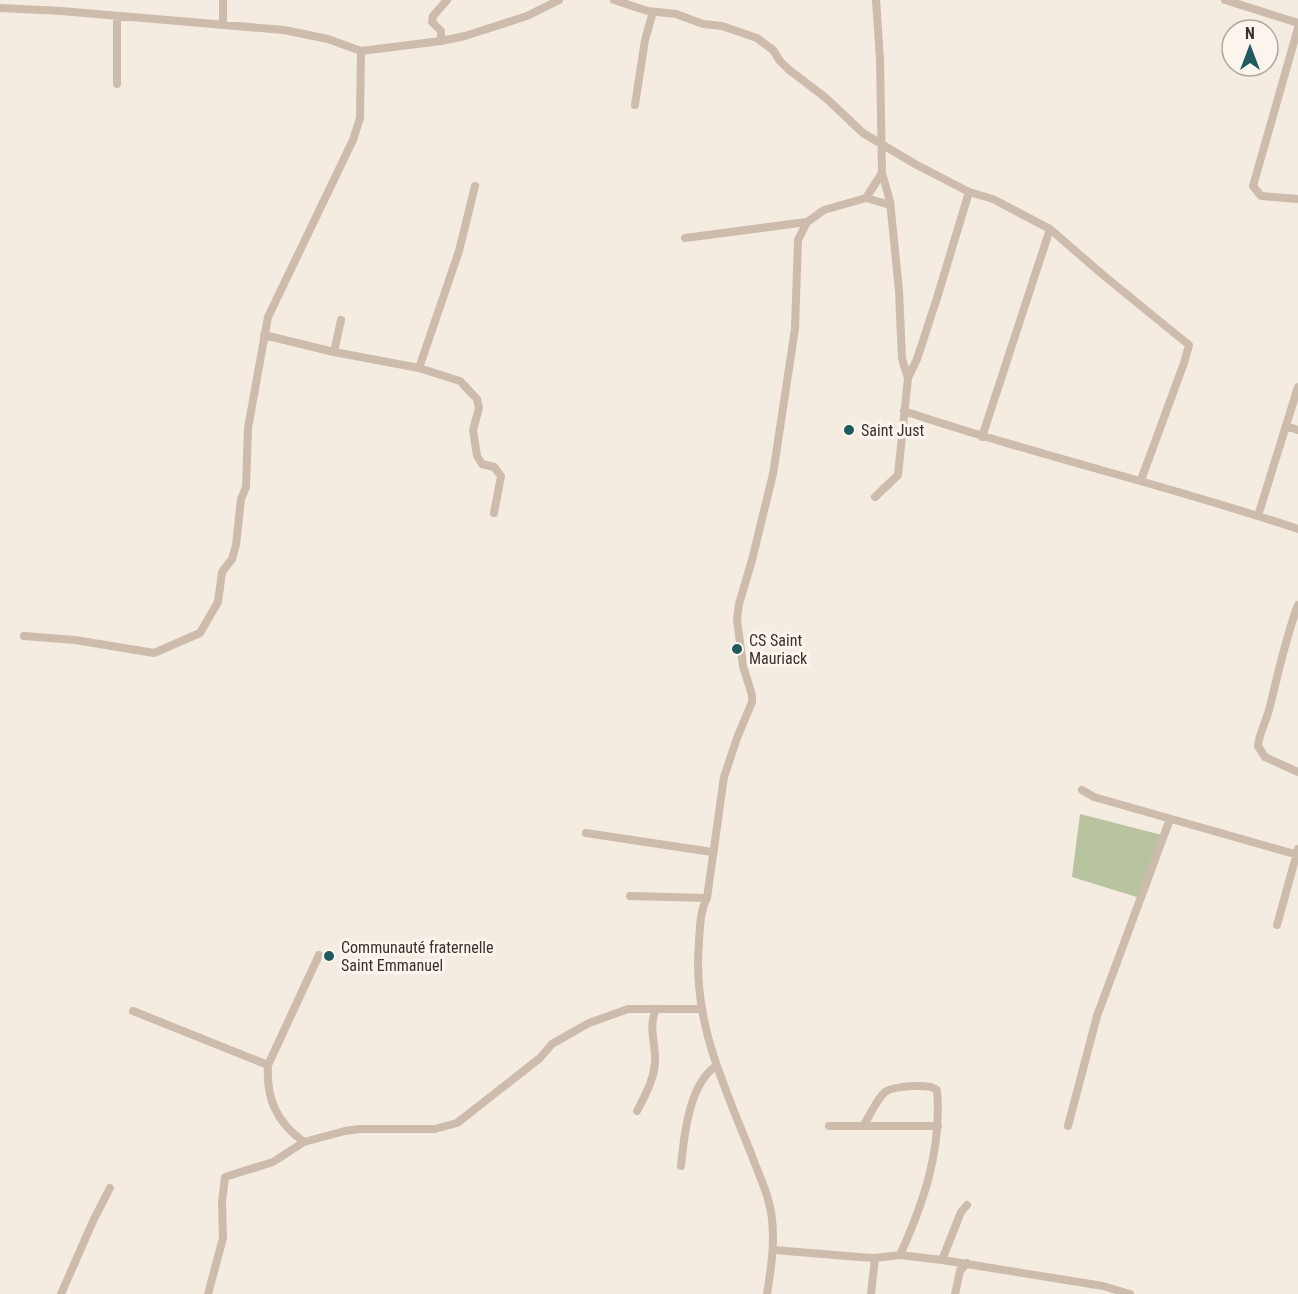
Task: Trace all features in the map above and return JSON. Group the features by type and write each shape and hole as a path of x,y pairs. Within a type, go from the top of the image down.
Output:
{"street":[{"path":"223,0 223,25"},
{"path":"441,41 441,31 432,22 433,16 447,0"},
{"path":"0,8 284,30 328,39 361,51 465,36 527,16 559,0"},
{"path":"614,0 653,12 676,14 703,24 722,26 757,38 863,133 969,192 993,199 1050,229 1102,275 1189,345 1141,480"},
{"path":"876,0 880,59 882,174 890,205 899,291 902,359 908,378"},
{"path":"1225,0 1298,25 1252,186 1261,196 1298,199"},
{"path":"635,105 645,40 653,12"},
{"path":"117,16 117,84"},
{"path":"24,636 75,640 154,653 200,633 218,602 222,572 232,559 236,545 239,509 246,487 248,428 268,317 353,140 360,118 361,51"},
{"path":"866,198 882,174"},
{"path":"419,368 459,251 475,186"},
{"path":"876,497 898,475 908,378 938,298 969,192"},
{"path":"685,238 807,222 824,210 866,198 890,205"},
{"path":"767,1294 774,1250 769,1201 716,1066 700,1009 698,956 701,913 707,898 724,777 736,738 752,702 743,666 738,618 739,604 773,474 795,329 798,240 807,222"},
{"path":"982,436 1050,229"},
{"path":"334,352 341,320"},
{"path":"264,335 334,352 419,368 460,381 475,395 478,408 473,430 477,456 482,464 494,467 501,476 494,513"},
{"path":"1258,516 1298,387"},
{"path":"904,411 982,436 1141,480 1298,530"},
{"path":"1286,426 1298,430"},
{"path":"1298,605 1288,631 1268,713 1259,735 1258,746 1265,757 1298,772"},
{"path":"1082,790 1094,797 1297,853 1277,925"},
{"path":"1068,1126 1097,1016 1170,819"},
{"path":"586,833 712,852"},
{"path":"630,896 707,898"},
{"path":"304,1142 295,1136 282,1121 270,1099 267,1083 268,1065 319,955"},
{"path":"208,1294 223,1238 222,1202 225,1177 273,1162 304,1142 359,1129 435,1129 457,1123 540,1058 552,1044 589,1023 628,1009 700,1009"},
{"path":"637,1111 654,1071 651,1021 656,1009"},
{"path":"133,1011 268,1065"},
{"path":"681,1166 690,1107 708,1073 716,1066"},
{"path":"863,1125 885,1092 890,1089 932,1086 937,1090 938,1125 930,1178 917,1217 900,1255"},
{"path":"829,1125 938,1125"},
{"path":"61,1294 110,1188"},
{"path":"942,1260 961,1212 967,1205"},
{"path":"774,1250 875,1258 900,1255 967,1263 1103,1286 1130,1294"},
{"path":"871,1294 875,1258"},
{"path":"955,1294 960,1271 967,1263"}],"green space":[{"path":"1080,814 1162,835 1140,898 1072,877"}],"place":[{"name":"Saint Just","path":"849,430"},
{"name":"CS Saint Mauriack","path":"737,649"},
{"name":"Communauté fraternelle Saint Emmanuel","path":"329,956"}]}
